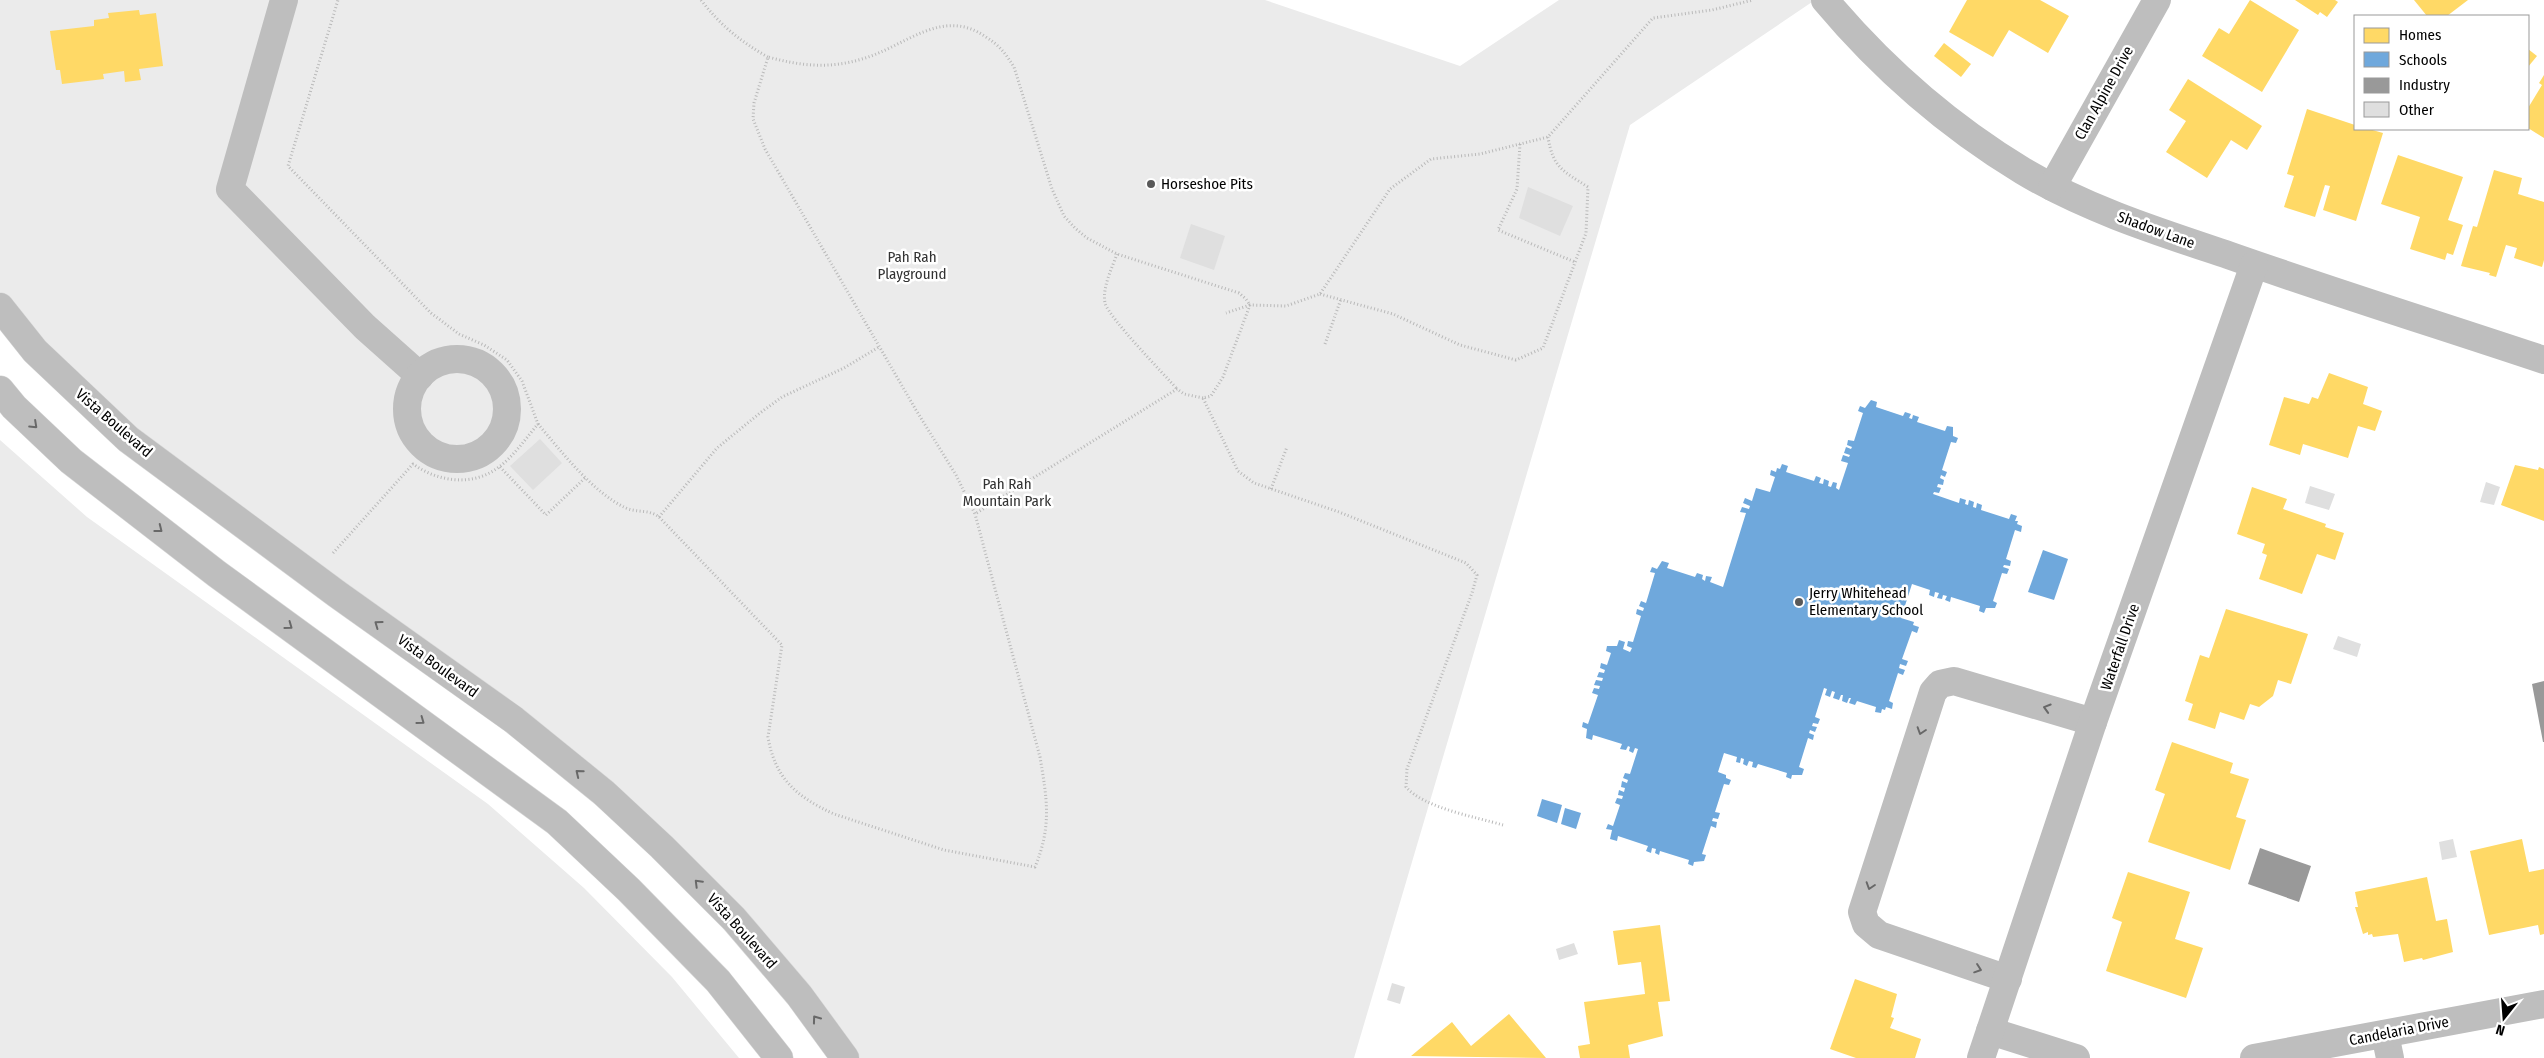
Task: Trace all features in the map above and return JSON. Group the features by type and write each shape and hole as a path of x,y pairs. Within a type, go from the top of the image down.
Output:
{"street":[{"path":"284,0 230,189 365,327 420,376"},
{"name":"Shadow Lane","path":"1825,0 1857,38 1905,85 1966,134 2052,186 2106,211 2254,264 2544,360"},
{"name":"Clan Alpine Drive","path":"2052,186 2157,0"},
{"name":"Waterfall Drive","path":"1981,1058 2093,722 2254,264"},
{"name":"Vista Boulevard","path":"0,307 35,351 128,439 337,594 514,720 604,793 662,847 734,919 799,995 845,1058"},
{"path":"0,390 14,407 79,467 217,574 557,822 630,890 718,981 779,1058"},
{"path":"2008,978 1879,935 1866,924 1862,912 1933,692 1940,684 1954,681 2093,722"},
{"name":"Candelaria Drive","path":"2254,1058 2388,1046 2544,1004"},
{"path":"1990,1031 2076,1058"}],"path":[{"path":"338,0 288,166 431,312 459,334 484,345 507,360 522,381 538,424 585,478 626,508 654,513 659,517 782,645 768,737 770,751 780,774 796,791 818,807 834,814 935,847 1035,867 1048,824 1046,792 1040,757 975,514 956,475 879,347 765,149 753,119 754,103 768,57"},
{"path":"701,0 720,23 734,36 768,57 795,64 837,65 864,59 938,26 951,24 965,26 981,33 1005,52 1014,67 1052,190 1064,216 1087,238 1117,254 1239,294 1250,305"},
{"path":"1320,294 1390,189 1430,159 1480,154 1548,137 1653,18 1712,10 1753,0"},
{"path":"1226,313 1250,305 1286,306 1320,294 1393,314 1460,345 1516,360 1544,348 1586,233 1588,186 1558,169 1551,153 1548,137"},
{"path":"1520,144 1517,189 1498,230 1575,262"},
{"path":"1117,254 1104,294 1105,304 1137,344 1184,394 1203,398 1211,396 1223,377 1250,305"},
{"path":"1325,344 1341,299"},
{"path":"659,517 717,448 760,413 782,398 844,368 879,347"},
{"path":"975,514 1178,389"},
{"path":"1203,398 1238,470 1254,482 1339,512 1466,563 1477,575 1472,594 1408,769 1406,788 1413,796 1436,805 1503,825"},
{"path":"333,552 413,464 428,473 448,479 463,481 477,478 500,466 538,424"},
{"path":"1271,489 1287,448"},
{"path":"500,466 546,515 585,478"}],"green space":[{"name":"Pah Rah Mountain Park","path":"0,0 1265,0 1460,66 1559,0 1815,0 1630,125 1354,1058 849,1058 690,870 165,462 0,303"},
{"path":"0,440 87,517 488,804 584,888 672,977 739,1058 0,1058"}],"building: Homes":[{"path":"1967,0 2040,0 2069,16 2048,53 2009,30 1993,57 1949,32"},
{"path":"2250,0 2299,30 2262,92 2202,56 2219,28 2229,34"},
{"path":"2295,0 2335,0 2338,2 2327,17 2320,12 2318,15"},
{"path":"2414,0 2468,0 2448,15 2426,15"},
{"path":"139,10 140,15 156,13 163,66 139,69 141,80 125,82 124,71 103,74 104,79 62,84 60,70 56,70 50,31 94,26 94,20 109,18 108,13"},
{"path":"1944,43 1971,64 1961,77 1934,56"},
{"path":"2529,50 2537,56 2529,66"},
{"path":"2544,75 2544,138 2529,129 2529,106 2542,85 2539,83"},
{"path":"2188,79 2262,126 2247,150 2231,140 2207,178 2166,152 2186,121 2169,110"},
{"path":"2307,109 2354,125 2354,130 2372,130 2383,133 2356,221 2323,210 2330,186 2325,185 2315,217 2284,207 2294,176 2287,174"},
{"path":"2398,155 2463,177 2448,220 2463,225 2453,255 2447,253 2445,260 2410,249 2420,217 2381,204"},
{"path":"2494,170 2522,178 2518,194 2544,202 2544,260 2542,267 2514,258 2517,248 2506,245 2496,277 2489,275 2490,273 2461,266 2473,226 2477,227"},
{"path":"2329,373 2368,387 2363,404 2382,411 2375,431 2358,426 2348,458 2303,444 2300,455 2269,445 2284,397 2309,404 2312,397 2318,399"},
{"path":"2515,465 2538,470 2539,467 2544,469 2544,521 2501,505"},
{"path":"2252,487 2287,499 2283,509 2326,524 2325,527 2344,533 2335,560 2317,554 2302,594 2259,579 2267,555 2262,553 2265,544 2237,534"},
{"path":"2226,609 2308,634 2291,684 2278,680 2273,696 2259,707 2250,704 2244,720 2220,712 2215,729 2188,720 2193,704 2185,701 2200,655 2209,658"},
{"path":"2172,742 2233,763 2230,773 2249,779 2236,817 2246,820 2230,870 2148,842 2165,794 2155,790"},
{"path":"2522,839 2529,872 2544,869 2544,934 2540,935 2538,925 2489,935 2470,851"},
{"path":"2128,872 2190,892 2175,939 2203,948 2186,998 2106,971 2122,922 2112,918"},
{"path":"2427,877 2436,921 2447,919 2453,952 2423,960 2422,958 2404,962 2398,934 2373,937 2372,934 2368,935 2368,932 2363,934 2355,907 2358,907 2355,892"},
{"path":"1660,925 1670,1001 1658,1002 1663,1036 1628,1045 1630,1058 1580,1058 1578,1046 1590,1044 1584,1002 1645,994 1641,962 1618,965 1613,931"},
{"path":"1855,979 1897,994 1891,1017 1894,1018 1890,1028 1921,1039 1915,1058 1856,1058 1830,1049"},
{"path":"1509,1014 1546,1058 1411,1056 1452,1022 1471,1046"}],"building: Schools":[{"path":"1871,400 1877,402 1876,407 1903,416 1905,412 1911,414 1909,418 1912,419 1913,415 1919,417 1917,422 1945,431 1947,426 1953,427 1953,436 1958,438 1956,443 1951,442 1942,470 1947,472 1945,477 1941,475 1940,478 1944,480 1943,485 1938,484 1937,487 1941,488 1939,493 1934,492 1933,494 1959,503 1960,498 1966,500 1965,504 1968,505 1969,500 1974,502 1973,507 1976,508 1977,503 1982,505 1981,510 2009,519 2011,514 2017,516 2015,521 2018,521 2017,524 2022,526 2021,532 2015,530 2006,559 2011,561 2010,566 2004,565 2003,567 2009,569 2007,574 2002,573 1993,601 1997,603 1995,608 1986,608 1984,613 1979,611 1980,606 1951,597 1950,602 1945,600 1947,596 1943,595 1942,599 1937,598 1939,593 1935,592 1934,597 1929,595 1930,590 1912,584 1901,618 1914,622 1913,625 1919,627 1917,633 1912,631 1902,659 1908,661 1906,666 1900,664 1899,668 1905,670 1903,675 1898,673 1889,701 1893,703 1892,709 1886,707 1885,710 1882,709 1881,713 1875,712 1876,707 1857,701 1855,705 1849,703 1851,698 1849,698 1847,703 1842,701 1843,695 1841,695 1839,700 1833,698 1835,692 1832,691 1830,697 1825,695 1827,689 1824,688 1815,717 1820,719 1818,724 1813,723 1812,726 1817,727 1815,732 1810,730 1809,733 1814,735 1813,740 1808,738 1799,767 1804,769 1802,775 1792,775 1791,779 1786,777 1787,773 1758,764 1756,768 1752,767 1753,762 1749,761 1747,766 1743,764 1744,759 1741,758 1740,763 1736,762 1737,757 1724,753 1718,772 1726,775 1726,778 1731,780 1729,785 1724,784 1715,812 1720,813 1718,819 1713,818 1712,821 1717,822 1716,828 1711,826 1702,854 1706,855 1704,861 1694,862 1693,866 1688,864 1689,860 1660,851 1659,855 1655,853 1656,849 1652,848 1651,853 1646,851 1648,846 1618,836 1617,841 1610,839 1612,830 1606,829 1608,824 1613,826 1620,805 1615,803 1617,798 1622,799 1623,796 1618,795 1619,790 1624,792 1625,788 1621,787 1622,781 1627,783 1628,780 1623,778 1625,773 1630,774 1638,749 1635,748 1633,753 1629,751 1630,747 1628,746 1626,750 1620,749 1622,744 1593,735 1592,740 1586,738 1587,729 1582,727 1583,722 1588,724 1598,695 1592,693 1594,688 1599,689 1600,686 1594,685 1596,680 1602,681 1603,678 1597,677 1599,672 1604,673 1605,670 1600,668 1601,663 1607,665 1611,653 1606,651 1607,646 1617,646 1619,640 1625,642 1623,649 1630,652 1632,648 1627,646 1628,641 1633,642 1641,616 1636,614 1637,609 1643,611 1644,608 1639,606 1641,601 1646,603 1655,573 1650,572 1652,567 1657,569 1662,561 1669,563 1667,568 1695,577 1697,573 1703,575 1702,579 1705,581 1706,576 1712,577 1710,582 1723,587 1746,513 1740,512 1742,507 1749,509 1750,506 1743,503 1745,498 1752,501 1756,488 1770,492 1775,477 1770,475 1771,470 1776,472 1777,468 1780,469 1782,464 1788,466 1786,472 1814,481 1816,476 1821,478 1819,483 1823,484 1824,479 1829,481 1828,486 1831,487 1833,482 1837,483 1836,488 1839,490 1848,463 1841,461 1843,455 1849,457 1850,455 1844,453 1846,447 1851,449 1852,447 1847,445 1848,440 1854,441 1863,413 1858,411 1860,406 1865,408"},
{"path":"2043,550 2068,559 2054,600 2028,592"},
{"path":"1542,799 1562,805 1557,823 1537,816"},
{"path":"1565,808 1581,813 1576,829 1561,824"}],"building: Industry":[{"path":"2544,681 2544,742 2543,742 2532,684"},
{"path":"2260,848 2311,866 2299,902 2248,884"}],"building: Other":[{"path":"1528,187 1573,206 1560,236 1519,218"},
{"path":"1191,224 1225,236 1214,270 1180,258"},
{"path":"540,439 562,463 533,490 510,466"},
{"path":"2486,482 2500,487 2494,505 2480,502"},
{"path":"2310,486 2335,494 2329,510 2305,503"},
{"path":"2338,636 2361,644 2357,657 2333,649"},
{"path":"2453,839 2457,857 2442,860 2439,842"},
{"path":"1574,943 1578,954 1559,960 1556,949"},
{"path":"1392,983 1405,987 1400,1004 1387,1000"}],"place":[{"name":"Horseshoe Pits","path":"1151,184"},
{"name":"Jerry Whitehead Elementary School","path":"1799,602"}],"park label":[{"name":"Pah Rah Playground","path":"912,266"}]}
